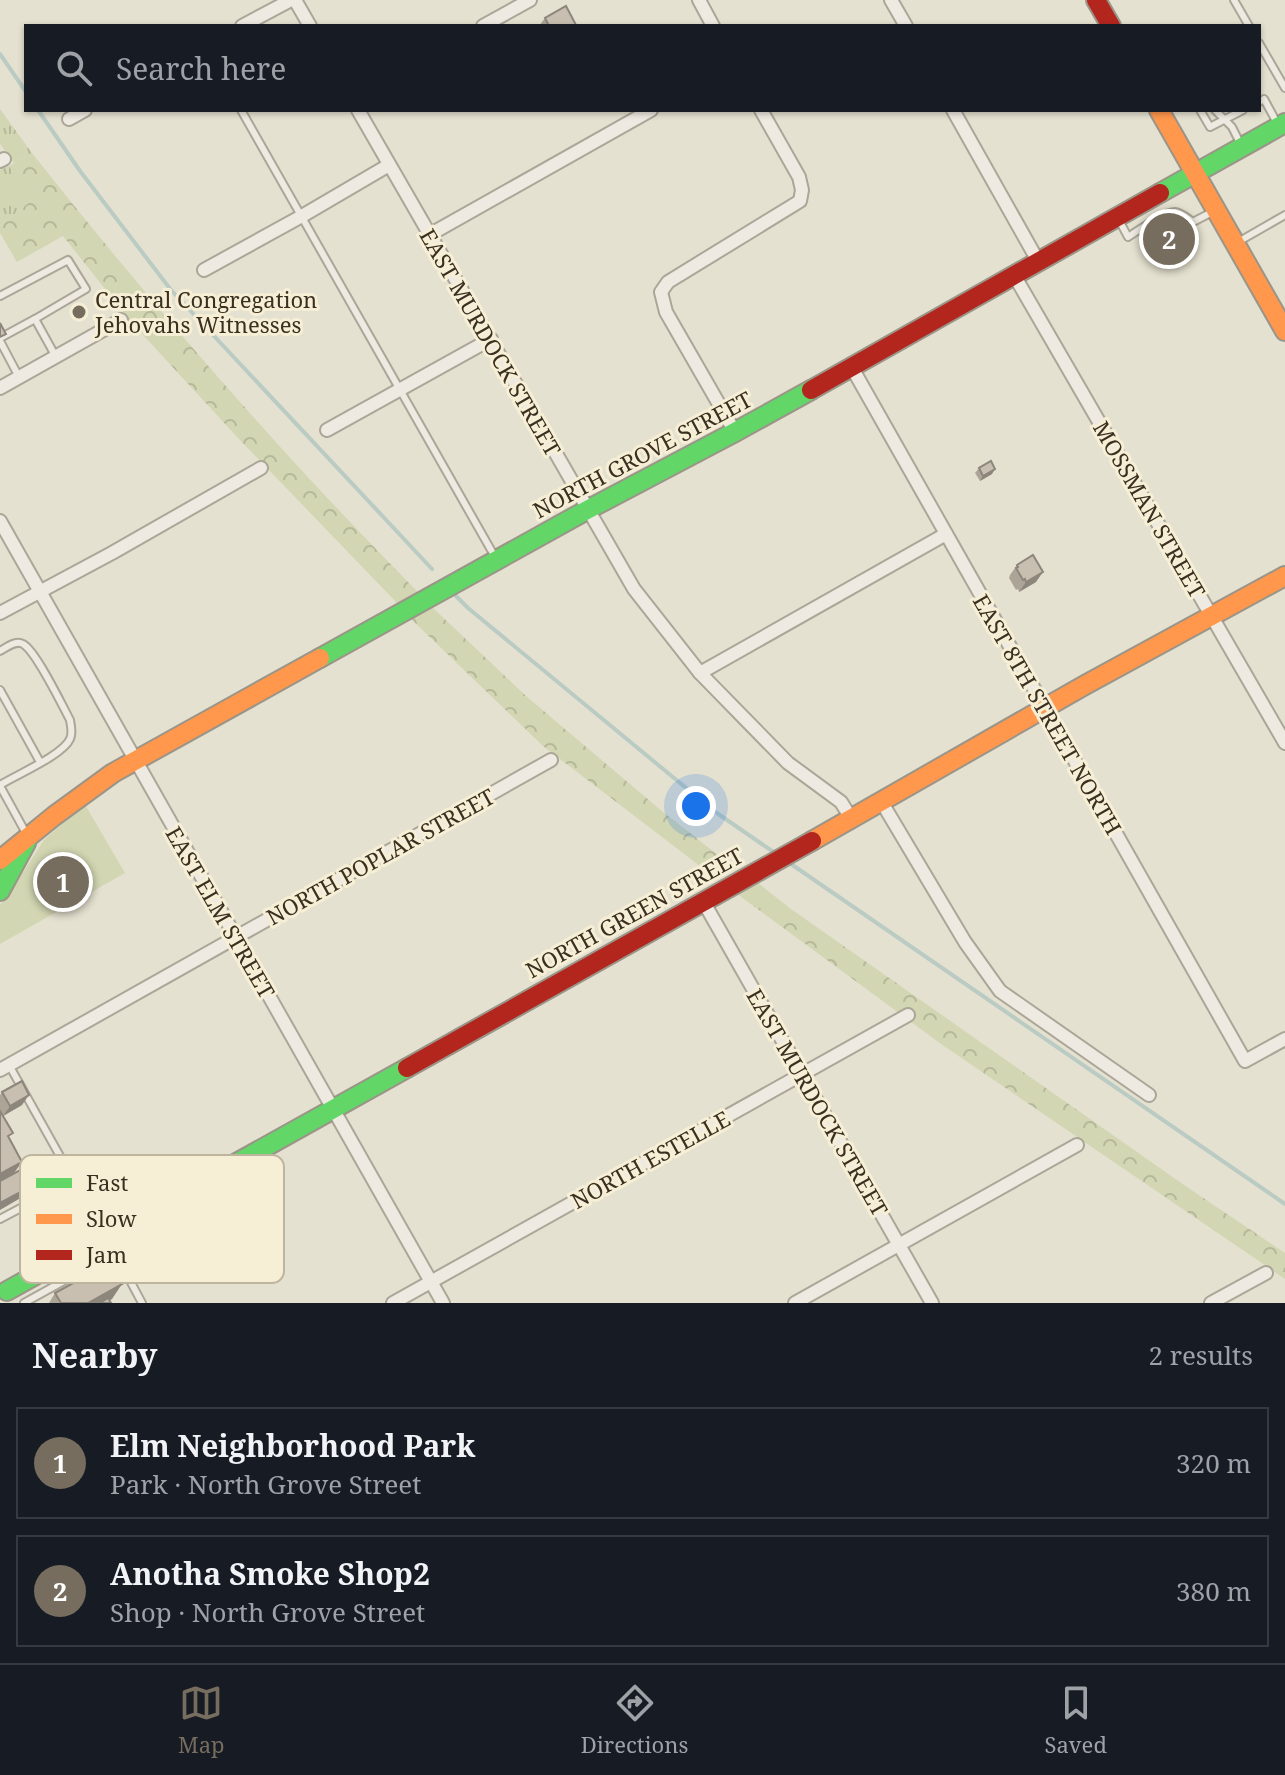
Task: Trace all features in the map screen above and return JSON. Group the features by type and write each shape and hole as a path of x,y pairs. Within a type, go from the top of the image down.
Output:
{"street":[{"path":"246,24 293,0 309,24"},
{"path":"487,24 530,0"},
{"path":"699,0 712,24"},
{"path":"891,0 905,24"},
{"path":"1100,1 1110,24"},
{"path":"69,119 81,112"},
{"name":"EAST MURDOCK STREET","path":"359,112 634,589 700,673 788,763 841,802 851,818"},
{"path":"429,235 647,112"},
{"path":"735,432 666,312 661,292 668,282 800,201 802,190 799,177 762,112"},
{"path":"954,112 1038,261"},
{"path":"1161,112 1285,331"},
{"name":"NORTH GROVE STREET","path":"0,860 54,816 135,760 587,510 735,432 1282,125"},
{"path":"204,270 389,165"},
{"name":"MOSSMAN STREET","path":"1014,275 1285,743"},
{"path":"0,388 121,320"},
{"path":"327,430 491,339"},
{"name":"EAST 8TH STREET NORTH","path":"851,366 1245,1061 1285,1039"},
{"path":"0,613 261,468"},
{"name":"EAST ELM STREET","path":"0,521 443,1303"},
{"path":"700,673 946,534"},
{"name":"NORTH GREEN STREET","path":"250,1155 1285,576"},
{"name":"NORTH POPLAR STREET","path":"4,1068 551,760"},
{"path":"881,801 965,942 1000,991 1149,1095"},
{"name":"NORTH GROVE STREET","path":"0,891 28,837"},
{"name":"EAST MURDOCK STREET","path":"703,901 932,1303"},
{"name":"NORTH ESTELLE","path":"393,1303 908,1015"},
{"path":"795,1303 1077,1145"},
{"path":"1211,1303 1266,1273"}],"lane":[{"path":"1234,0 1248,24"},
{"path":"1261,46 1285,88"},
{"path":"1261,101 1264,99 1282,125"},
{"path":"242,112 497,560"},
{"path":"1201,112 1210,127 1239,112"},
{"path":"1217,112 1232,127 1242,147"},
{"path":"1117,217 1128,237 1166,214 1180,213 1193,222 1216,210"},
{"path":"1235,244 1285,215"},
{"path":"0,296 68,260 86,289 0,340 2,351 19,377"},
{"path":"35,319 56,357"},
{"path":"0,651 16,642 23,643 32,653 70,720 72,729 71,738 63,749 0,785 28,837"},
{"path":"0,690 40,762"},
{"path":"0,809 10,803"},
{"path":"4,1068 59,1155"},
{"path":"0,1219 20,1208"},
{"path":"24,1303 60,1283"},
{"path":"131,1283 142,1303"}],"green space":[{"path":"0,109 32,153 14,163 0,144"},
{"path":"32,153 219,378 317,487 419,593 398,604 132,323 63,236 17,262 0,233 0,226 31,201 9,166"},
{"path":"9,166 31,201 0,226 0,170"},
{"path":"433,608 526,696 663,812 736,869 717,879 543,746 411,619"},
{"path":"84,803 125,873 0,944 0,905 44,840"},
{"path":"754,880 791,909 778,924 733,891"},
{"path":"791,909 1285,1253 1285,1279 941,1044 778,924"}],"building":[{"path":"566,6 575,24 548,24 545,18"},
{"path":"0,323 6,334 0,337"},
{"path":"991,461 995,469 983,476 979,468"},
{"path":"1033,555 1043,572 1026,582 1016,568"},
{"path":"22,1081 29,1095 10,1106 2,1092"},
{"path":"0,1111 13,1133 8,1136 20,1163 0,1174"},
{"path":"20,1170 20,1192 0,1203 0,1181"},
{"path":"73,1283 122,1284 88,1303 61,1303 55,1293"}],"waterway":[{"path":"0,54 24,89"},
{"path":"39,112 80,171 171,290 432,569"},
{"path":"456,596 714,811 772,851"},
{"path":"791,864 1285,1204"}],"traffic: fast":[{"path":"1160,193 1285,123"},
{"path":"320,658 811,390"},
{"path":"0,891 26,843"},
{"path":"251,1155 407,1068"},
{"path":"7,1291 21,1283"}],"traffic: slow":[{"path":"1160,112 1285,331"},
{"path":"812,841 1085,685 1285,576"},
{"path":"0,860 113,773 320,658"}],"traffic: jam":[{"path":"1096,0 1110,24"},
{"path":"811,390 1160,193"},
{"path":"407,1068 812,841"}],"place":[{"name":"Anotha Smoke Shop2","path":"1169,239"},
{"name":"Central Congregation Jehovahs Witnesses","path":"79,312"},
{"name":"Elm Neighborhood Park","path":"63,882"}]}
